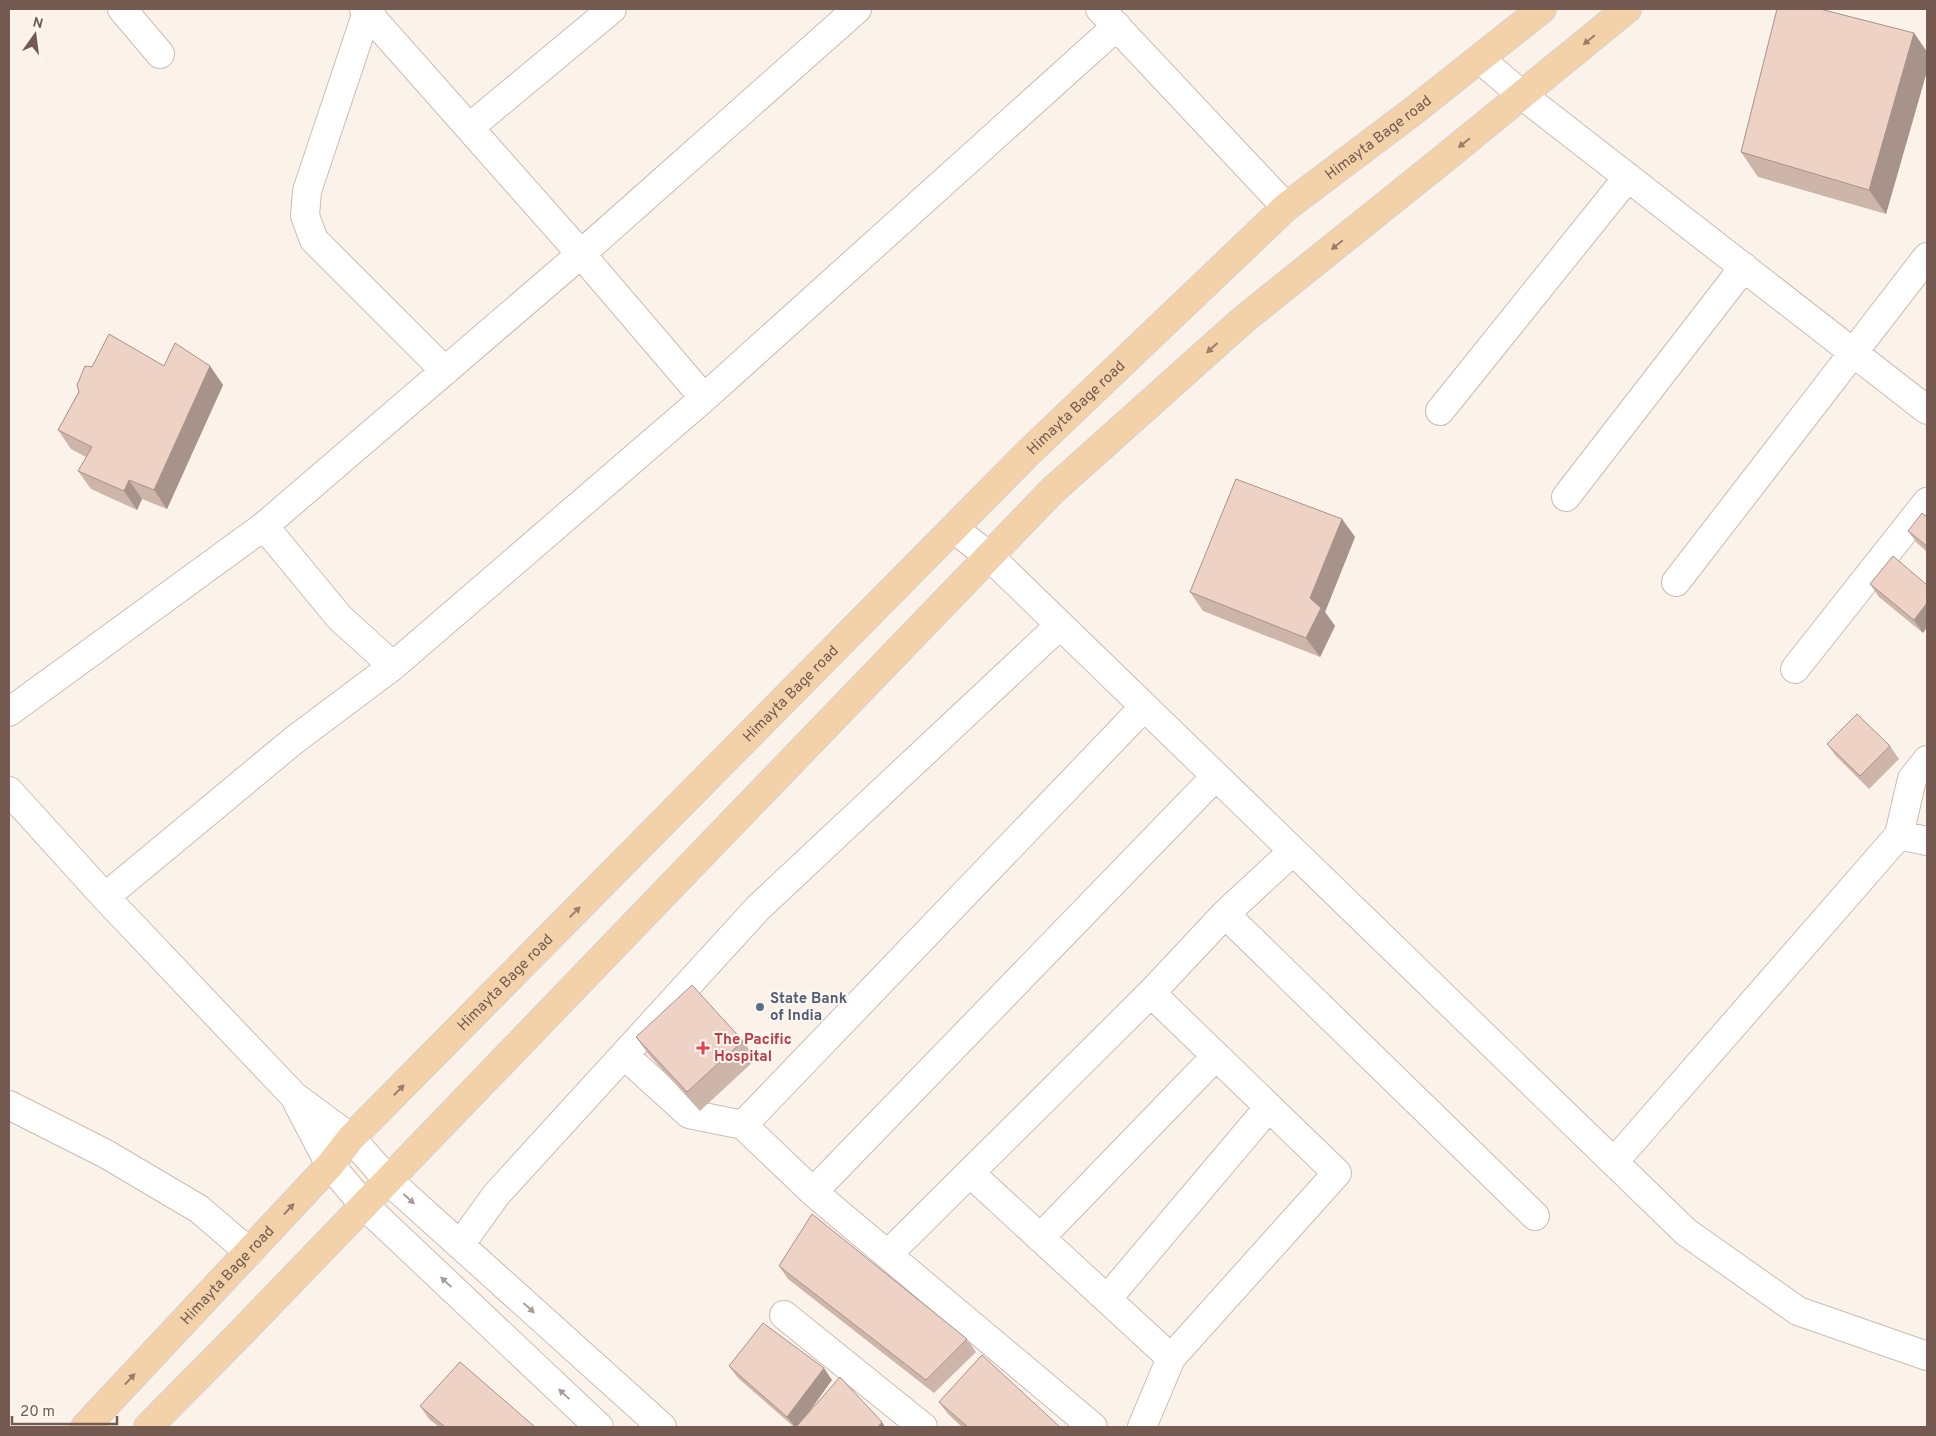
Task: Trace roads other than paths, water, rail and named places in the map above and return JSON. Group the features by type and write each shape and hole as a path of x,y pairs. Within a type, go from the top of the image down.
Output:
{"main road":[{"name":"Himayta Bage road","path":"85,1427 330,1165 351,1138 1028,453 1286,207 1412,112 1542,9"},
{"path":"148,1427 1052,491 1244,320 1627,9"}],"street":[{"path":"122,9 160,54"},
{"path":"470,127 612,9"},
{"path":"367,10 704,398"},
{"path":"367,10 307,191 306,216 314,240 445,371"},
{"path":"9,712 264,526 580,254 840,14"},
{"path":"104,897 293,741 393,666 704,398 1108,17 1286,207"},
{"path":"1480,58 1522,95 1927,410"},
{"path":"1440,411 1628,177"},
{"path":"1676,582 1927,257"},
{"path":"1566,497 1744,268"},
{"path":"1795,668 1927,502"},
{"path":"264,526 340,618 393,666"},
{"path":"954,528 989,556 1060,624 1686,1232 1798,1311 1927,1356"},
{"path":"460,1245 496,1196 758,908 1060,624"},
{"path":"743,1125 1144,707"},
{"path":"1614,1162 1899,835 1912,779 1927,760"},
{"path":"813,1192 1216,776"},
{"path":"9,791 104,897 294,1096 351,1138 388,1180 662,1427"},
{"path":"1899,835 1927,841"},
{"path":"888,1254 1151,992 1225,914 1293,851"},
{"path":"1225,914 1535,1216"},
{"path":"1142,1427 1171,1358 1337,1173 1151,992"},
{"path":"624,1055 689,1114 743,1125 813,1192 1094,1427"},
{"path":"1040,1238 1216,1056"},
{"path":"294,1096 330,1165 364,1205 599,1427"},
{"path":"9,1105 106,1154 199,1209 249,1252"},
{"path":"1107,1299 1269,1107"},
{"path":"970,1173 1171,1358"},
{"path":"784,1315 923,1427"}],"place":[{"name":"State Bank of India","path":"760,1007"},
{"name":"The Pacific Hospital","path":"703,1048"}]}
